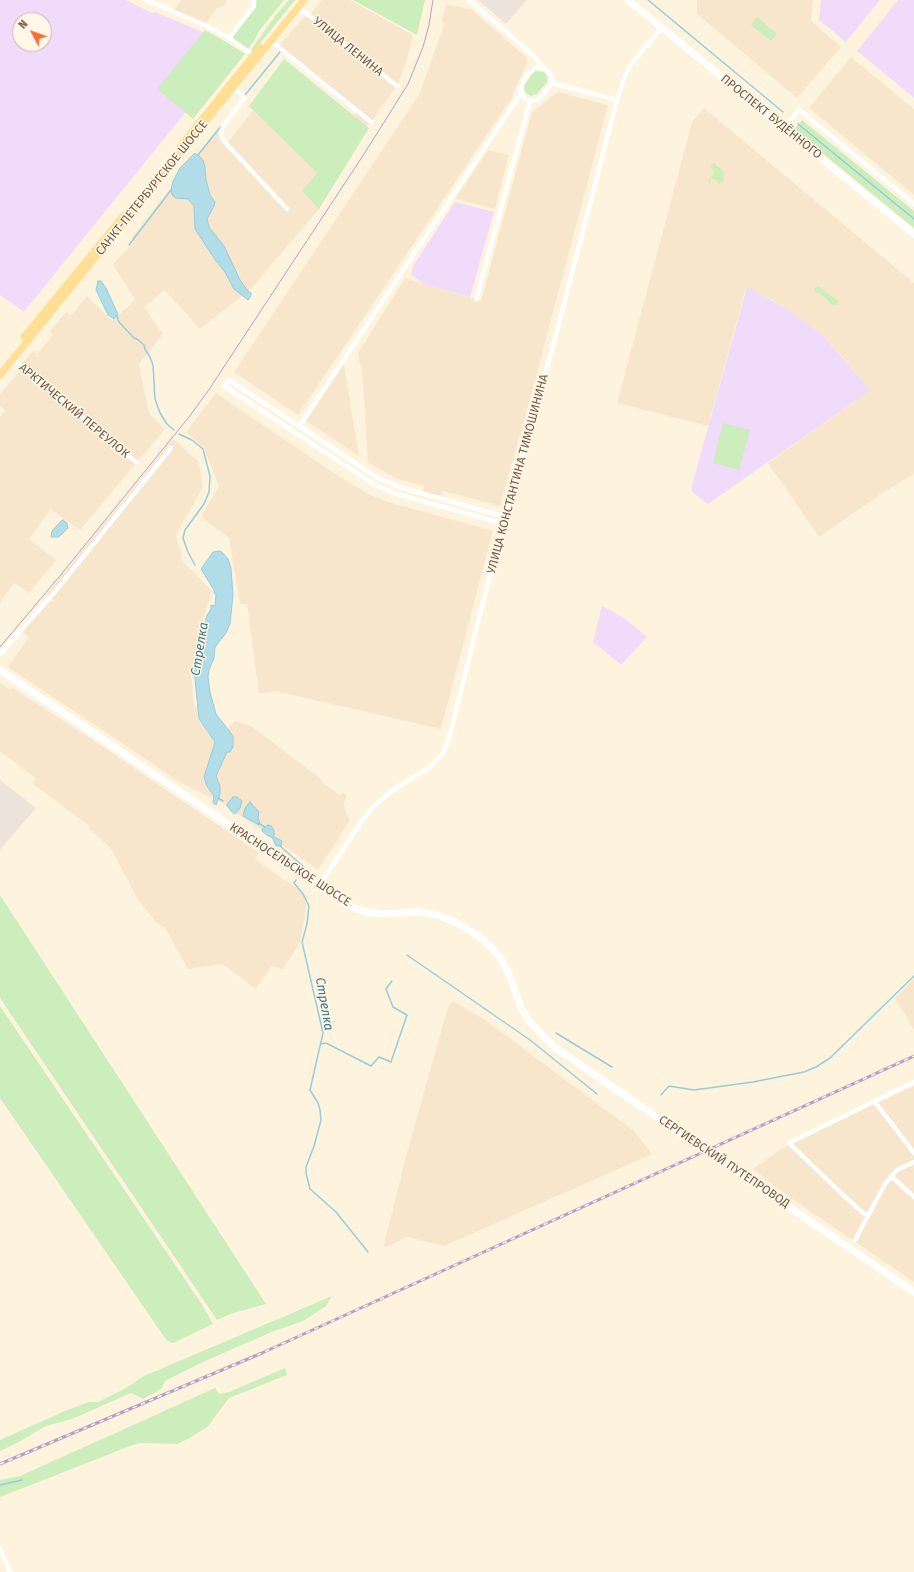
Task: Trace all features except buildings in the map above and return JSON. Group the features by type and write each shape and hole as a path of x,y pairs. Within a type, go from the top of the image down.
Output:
{"main road":[{"name":"САНКТ-ПЕТЕРБУРГСКОЕ ШОССЕ","path":"0,367 253,55 304,0"},
{"name":"ПРОСПЕКТ БУДЁННОГО","path":"628,0 914,234"},
{"name":"САНКТ-ПЕТЕРБУРГСКОЕ ШОССЕ","path":"0,375 234,88 299,4"},
{"name":"КРАСНОСЕЛЬСКОЕ ШОССЕ","path":"0,670 349,906 366,912 381,914 417,912 437,915 455,922 474,933 487,943 499,956 509,974 522,1010 543,1036 554,1047 618,1090"},
{"name":"СЕРГИЕВСКИЙ ПУТЕПРОВОД","path":"618,1090 914,1292"}],"street":[{"path":"146,0 207,26 229,38 253,55"},
{"path":"229,38 254,6 254,0"},
{"path":"468,0 533,55 552,75 552,83 542,96 537,100 524,98 520,89 529,72 536,67 544,68"},
{"name":"УЛИЦА ЛЕНИНА","path":"299,4 397,86"},
{"name":"УЛИЦА КОНСТАНТИНА ТИМОШИНИНА","path":"319,886 375,805 390,792 431,766 442,754 449,739 504,524 557,331 617,100 630,66 661,28"},
{"path":"271,41 371,122"},
{"path":"552,83 617,100"},
{"path":"234,88 244,98 223,126 221,134 223,140 287,209"},
{"path":"299,427 521,93"},
{"path":"476,300 530,100"},
{"path":"784,128 799,110 914,204"},
{"name":"АРКТИЧЕСКИЙ ПЕРЕУЛОК","path":"12,360 136,462"},
{"path":"504,524 397,494 375,485 224,386 229,380 369,473 383,480 506,518"},
{"path":"0,654 53,594 170,448"},
{"path":"868,1215 863,1213 841,1193 789,1143 914,1082"},
{"path":"874,1101 914,1153"},
{"path":"854,1240 884,1184 898,1170 914,1162"},
{"path":"891,1176 914,1197"},
{"path":"0,1548 10,1572"}],"shaded area":[{"path":"0,0 126,0 152,13 155,12 203,32 235,51 24,312 0,295"},
{"path":"181,0 228,0 224,6 217,8 206,23 174,10"},
{"path":"322,0 350,0 413,35 407,60 397,86 371,122 318,173 302,191 319,209 252,288 200,329 165,290 144,307 163,334 139,364 149,413 165,429 80,530 51,510 29,539 56,560 29,593 14,583 0,603 0,417 5,410 0,406 0,394 21,370 21,364 33,351 37,354 53,335 50,331 66,312 71,315 87,296 112,321 135,300 113,264 133,243 132,237 216,130 227,143 253,110 304,160 359,110 279,46 305,16 307,18"},
{"path":"478,0 527,0 506,24"},
{"path":"697,0 813,0 811,20 841,47 797,98 697,14"},
{"path":"821,0 880,0 846,42 819,20"},
{"path":"898,0 914,0 914,98 857,51"},
{"path":"446,4 471,9 527,58 527,63 511,99 298,415 234,372 420,93 444,25 442,20"},
{"path":"851,57 914,109 914,195 809,108"},
{"path":"558,92 608,105 535,381 500,506 443,491 441,496 423,491 424,486 398,479 368,463 363,381 358,353 405,278 481,301 532,112"},
{"path":"704,108 914,283 914,474 887,490 819,537 768,463 870,391 823,336 803,320 772,300 746,288 708,426 617,403 692,122"},
{"path":"488,150 509,155 495,209 455,199"},
{"path":"455,202 494,212 470,297 423,284 411,274 413,266"},
{"path":"747,287 785,308 823,336 870,391 708,504 692,492 692,485"},
{"path":"344,364 359,456 306,421"},
{"path":"216,393 331,471 368,494 388,502 493,531 441,729 275,691 259,694 247,604 240,604 229,538 201,517 219,486 204,448 186,432"},
{"path":"173,439 199,462 203,487 176,535 183,562 212,591 203,620 191,673 194,706 197,708 198,720 215,742 235,721 251,726 320,778 323,783 339,795 343,793 347,795 344,803 345,810 350,820 318,870 222,803 181,783 8,667 29,637 22,632 49,601 55,601 46,595"},
{"path":"602,606 623,617 647,637 621,665 593,642"},
{"path":"0,683 10,689 13,688 96,742 259,853 255,859 308,896 300,943 283,969 272,966 256,989 222,964 188,969 165,928 155,921 138,900 110,847 90,830 88,825 33,784 35,778 0,751"},
{"path":"0,780 36,808 0,850"},
{"path":"914,979 914,1030 895,998"},
{"path":"452,1002 456,1002 488,1022 634,1131 652,1154 444,1246 407,1237 386,1247 384,1245 408,1149 448,1007"},
{"path":"914,1086 914,1282 782,1192 753,1169 793,1141"}],"green space":[{"path":"255,0 284,0 259,31 248,49 232,38 255,7"},
{"path":"289,0 295,0 254,51 251,50 275,16"},
{"path":"353,0 425,0 417,35"},
{"path":"757,17 777,34 771,41 751,25"},
{"path":"205,30 245,54 193,119 157,89"},
{"path":"284,59 369,128 319,209 302,191 317,173 249,106"},
{"path":"535,71 544,72 547,77 547,82 537,94 531,96 526,93 524,86"},
{"path":"802,120 914,211 914,228 794,130"},
{"path":"715,163 716,166 722,169 724,173 724,180 718,185 718,182 715,179 711,179 710,183 708,180 714,174 711,168 712,164"},
{"path":"818,286 838,301 837,304 832,305 827,299 815,291 815,288"},
{"path":"723,423 750,430 739,470 713,463"},
{"path":"0,895 266,1304 230,1314 217,1320 0,998"},
{"path":"0,1006 201,1303 213,1324 173,1343 167,1341 0,1098"},
{"path":"332,1296 326,1306 303,1321 274,1331 205,1361 165,1381 161,1389 143,1399 131,1393 72,1419 46,1426 0,1451 0,1440 67,1410 89,1402 98,1402 126,1388 144,1376"},
{"path":"285,1368 287,1375 229,1398 208,1426 190,1438 177,1444 140,1443 0,1497 0,1480 20,1476 215,1388 219,1394 229,1392"}],"water":[{"path":"194,154 197,154 203,160 210,195 215,202 207,219 209,227 224,246 240,280 251,293 248,300 234,289 225,272 195,229 194,206 188,199 176,198 172,195 171,190 173,181 180,168"},
{"path":"98,281 101,281 106,288 116,310 118,315 114,319 108,315 96,290"},
{"path":"63,520 67,523 68,528 59,537 51,537 52,531"},
{"path":"213,552 222,552 228,559 231,568 233,595 230,624 226,633 215,647 214,658 208,677 210,692 216,714 233,736 233,747 230,752 227,752 216,776 220,786 220,794 216,805 213,803 214,796 207,786 204,777 215,742 199,719 194,669 201,656 200,644 207,615 211,609 211,605 215,606 216,594 214,593 214,590 201,569"},
{"path":"233,797 237,797 242,801 240,808 235,814 227,806"},
{"path":"250,802 259,812 259,825 243,816 245,808"},
{"path":"268,825 274,830 274,837 282,841 281,846 276,846 272,837 268,836 262,831 262,829"}],"waterway":[{"path":"648,0 783,112"},
{"path":"245,95 280,52"},
{"path":"798,124 914,219"},
{"path":"198,155 222,125"},
{"path":"129,245 171,190"},
{"name":"Стрелка","path":"117,316 119,322 134,338 144,345 153,365 155,399 160,413 167,424 174,430"},
{"path":"179,434 192,440 203,449 210,476 209,492 204,504 185,530 183,538 195,565"},
{"name":"Стрелка","path":"218,798 223,801"},
{"name":"Стрелка","path":"258,823 265,827"},
{"name":"Стрелка","path":"280,846 304,867 303,870"},
{"name":"Стрелка","path":"296,880 294,883 303,894 309,906 307,924 302,942 323,1033 310,1090 318,1103 321,1120 314,1146 306,1167 306,1173 310,1189 336,1212 368,1252"},
{"path":"407,955 530,1040 597,1094"},
{"path":"661,1095 669,1086 694,1090 753,1082 804,1072 816,1067 830,1058 914,976"},
{"path":"321,1044 326,1043 371,1066 379,1057 391,1062 407,1015 393,1007 386,989 392,981"},
{"path":"556,1033 612,1067"},
{"path":"0,1485 22,1480"}],"tram line":[{"path":"0,647 59,577 189,417 208,391 366,151 408,84 423,47 429,25 433,0"}],"railway":[{"path":"0,1464 262,1353 914,1056"}]}
